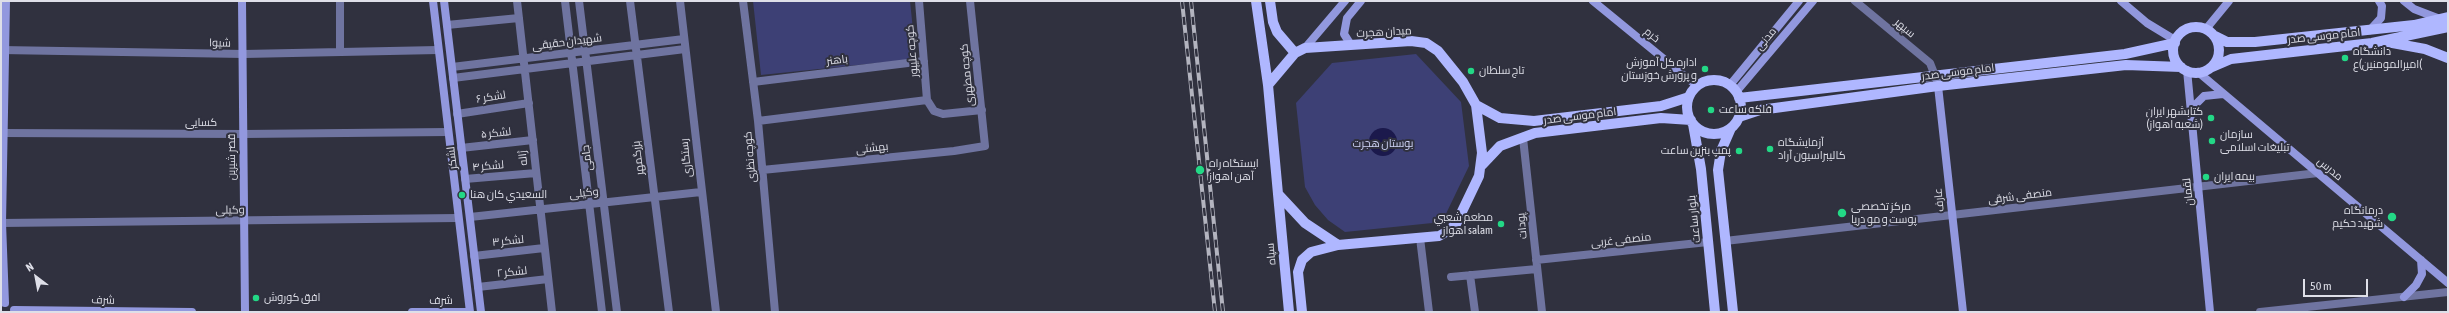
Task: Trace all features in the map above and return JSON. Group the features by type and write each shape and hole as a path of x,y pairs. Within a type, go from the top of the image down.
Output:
{"main road":[{"path":"1256,1 1268,85 1278,194 1305,223 1338,245"},
{"path":"1270,1 1273,22 1277,32 1295,53"},
{"name":"امام موسی صدر","path":"2215,36 2228,42 2255,42 2445,23"},
{"name":"امام موسی صدر","path":"2210,68 2231,59 2383,41 2445,23"},
{"path":"2192,27 2206,29 2215,36 2219,50 2218,57 2210,68 2198,72 2184,69 2174,54 2175,42 2179,34 2192,27"},
{"name":"میدان هجرت","path":"1268,85 1295,53 1305,48 1411,41 1426,43 1438,51 1459,77 1476,105 1482,165 1456,224 1448,232 1438,236 1338,245"},
{"path":"2383,41 2425,49 2448,58"},
{"name":"امام موسی صدر","path":"1735,92 1937,75 2125,54 2175,42"},
{"name":"امام موسی صدر","path":"1739,117 1760,110 1938,86 2126,65 2184,69"},
{"path":"1731,128 1716,134 1703,131 1692,122 1688,111 1689,98 1697,86 1714,80 1735,92 1739,117 1731,128 1721,151 1718,170 1733,312"},
{"name":"امام موسی صدر","path":"1476,105 1500,118 1534,121 1661,106 1689,98"},
{"name":"امام موسی صدر","path":"1482,165 1500,146 1535,133 1660,118 1692,122"},
{"name":"بلوار ساعت","path":"1692,122 1701,169 1715,312"},
{"name":"سپاه","path":"1278,194 1288,312"},
{"path":"1302,312 1298,272 1302,260 1312,252 1338,245"}],"street":[{"path":"6,1 2,133 3,304 10,304 14,311"},
{"name":"قصر شیرین","path":"242,1 244,54 243,134 245,312"},
{"path":"340,1 340,51"},
{"name":"لشکر","path":"433,1 470,312"},
{"name":"لشکر","path":"444,1 481,312"},
{"name":"ژاله","path":"517,1 525,58 536,173 552,312"},
{"path":"565,1 602,312"},
{"name":"جامی","path":"579,1 617,312"},
{"name":"بزرگمهر","path":"630,1 670,312"},
{"name":"رستگاری","path":"680,1 716,312"},
{"name":"کوچه نظری","path":"743,1 758,121 775,312"},
{"name":"کوچه علیپور","path":"919,1 927,100"},
{"name":"کوچه مطهری","path":"970,1 985,146"},
{"path":"1305,48 1345,1"},
{"path":"1351,45 1344,34 1347,18 1361,1"},
{"name":"خرم","path":"1593,1 1697,86"},
{"name":"مدنی","path":"1735,92 1799,1"},
{"name":"مدنی","path":"1735,92 1813,1"},
{"name":"سپهر","path":"1855,1 1930,63 1937,75"},
{"path":"2121,1 2147,23 2175,42"},
{"path":"2206,29 2229,1"},
{"path":"2370,30 2380,18 2382,6 2379,1"},
{"path":"2404,1 2414,9 2445,23"},
{"path":"446,25 519,18"},
{"name":"شهیدان حقیقی","path":"452,67 684,40"},
{"path":"453,78 685,49"},
{"name":"شیوا","path":"4,50 244,54 438,50"},
{"name":"باهنر","path":"753,82 924,61"},
{"name":"لقمان","path":"2184,69 2191,109 2210,312"},
{"name":"مدرس","path":"2198,72 2448,283"},
{"path":"1937,75 1938,86"},
{"name":"عارف","path":"1938,86 1963,312"},
{"path":"2191,109 2204,96 2223,94"},
{"path":"758,121 927,100 934,111 943,114 982,110"},
{"name":"لشکر ۶","path":"457,114 529,102"},
{"name":"کسایی","path":"2,133 243,134 448,132"},
{"name":"پودات","path":"1523,138 1542,312"},
{"name":"لشکر ۵","path":"461,148 533,140"},
{"name":"بهشتی","path":"762,170 954,151 985,146"},
{"name":"لشکر ۴","path":"465,179 536,173"},
{"name":"منصفی شرقی","path":"1725,241 2318,173"},
{"name":"وکیلی","path":"470,217 701,192"},
{"name":"وکیلی","path":"2,223 458,218"},
{"path":"1420,238 1429,312"},
{"name":"منصفی غربی","path":"1536,260 1708,242"},
{"name":"لشکر ۳","path":"474,256 544,248"},
{"path":"2404,296 2416,285 2422,274 2422,260"},
{"path":"1451,277 1537,269"},
{"path":"1470,275 1475,312"},
{"name":"لشکر ۲","path":"478,287 548,280"},
{"path":"2260,312 2448,292"},
{"name":"شرف","path":"14,311 192,312"},
{"name":"شرف","path":"412,312 470,312"}],"green space":[{"path":"753,1 910,1 916,59 761,75"},
{"name":"بوستان هجرت","path":"1416,54 1461,102 1469,166 1442,222 1345,232 1328,220 1315,205 1305,187 1296,103 1332,63"}],"shaded area":[{"path":"1383,128 1393,132 1397,142 1393,152 1383,156 1373,152 1369,142 1373,132"}],"railway":[{"path":"1182,1 1215,312"},
{"path":"1191,1 1223,312"}],"place":[{"name":"دانشگاه امیرالمومنین)ع(","path":"2345,58"},
{"name":"اداره کل آموزش و پرورش خوزستان","path":"1705,69"},
{"name":"تاج سلطان","path":"1471,71"},
{"name":"فلکه ساعت","path":"1711,110"},
{"name":"کتابشهر ایران (شعبه اهواز)","path":"2211,118"},
{"name":"سازمان تبلیغات اسلامی","path":"2212,141"},
{"name":"آزمایشگاه کالیبراسیون آراد","path":"1770,149"},
{"name":"پمپ بنزین ساعت","path":"1739,151"},
{"name":"ایستگاه راه آهن اهواز","path":"1200,170"},
{"name":"بیمه ایران","path":"2206,177"},
{"name":"السعيدي كان هنا","path":"462,195"},
{"name":"مرکز تخصصی پوست و مو دریا","path":"1842,213"},
{"name":"درمانگاه شهید حکیم","path":"2392,217"},
{"name":"مطعم شعبي اهواز salam","path":"1501,224"},
{"name":"افق کوروش","path":"256,298"}]}
